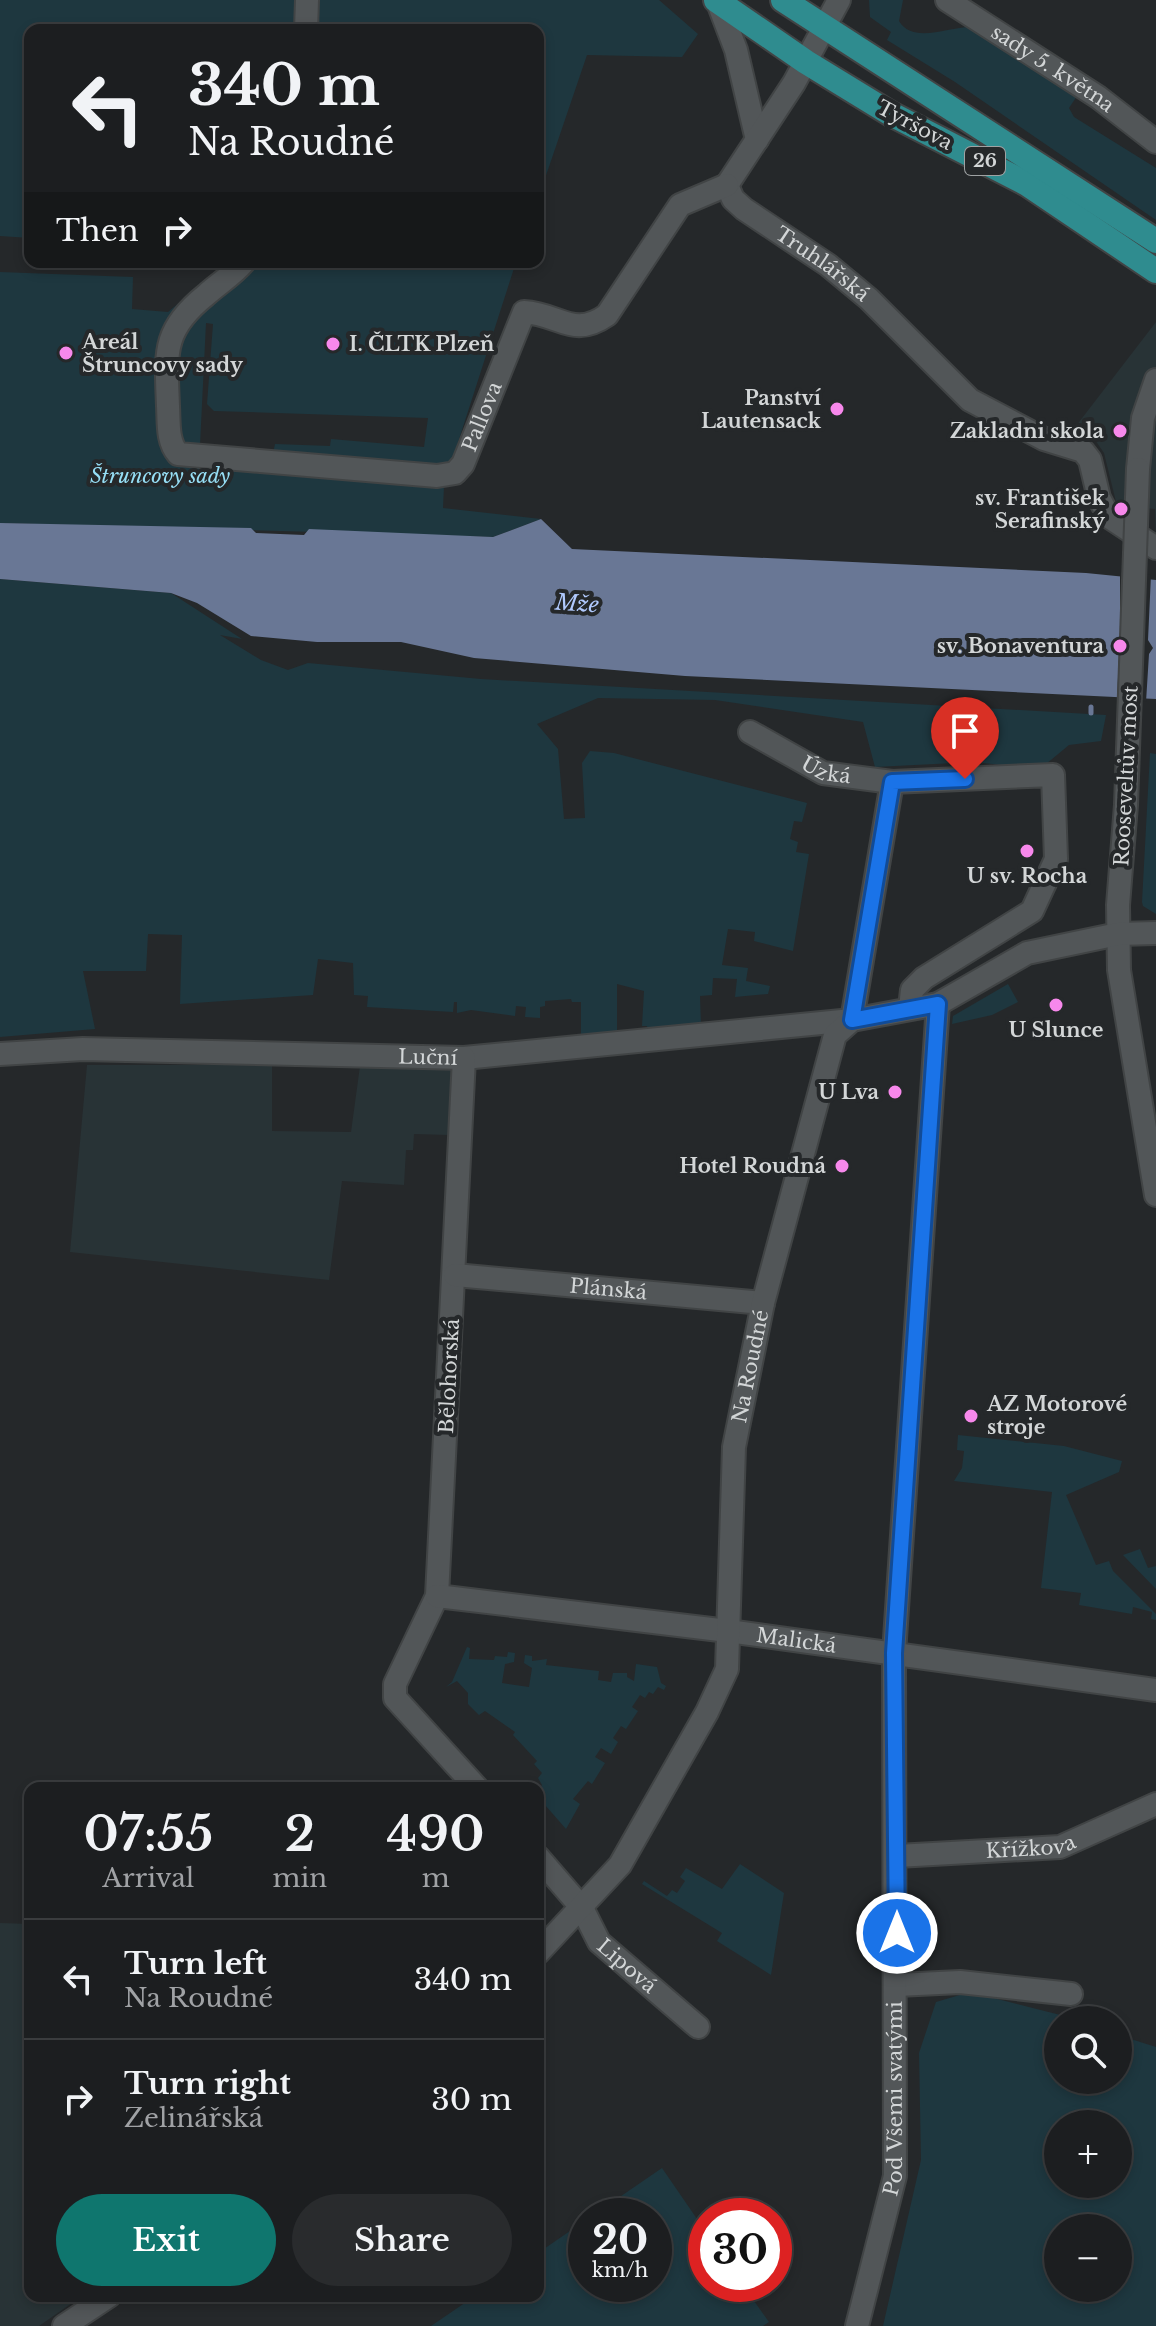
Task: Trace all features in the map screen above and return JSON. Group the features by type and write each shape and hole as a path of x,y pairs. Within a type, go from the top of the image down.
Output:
{"main road":[{"name":"Tyršova","path":"716,0 806,62 891,114 1027,184 1156,271"},
{"name":"Tyršova","path":"783,0 968,116 1156,241"}],"street":[{"path":"306,24 307,0"},
{"name":"Tyršova","path":"716,0 736,50 757,140"},
{"path":"727,185 806,62 839,0"},
{"name":"sady 5. května","path":"947,0 1098,97 1156,142"},
{"name":"Pallova","path":"237,268 189,308 172,332 169,417 172,446 178,454 183,457 437,476 455,473 463,464 524,312 576,327 592,326 607,315 680,205 727,185"},
{"name":"Truhlářská","path":"727,185 733,199 744,209 828,265 869,299 970,400 1044,439 1083,451 1090,460 1099,498 1109,517 1156,548"},
{"name":"Rooseveltův most","path":"1156,380 1140,441 1118,934 1121,985 1156,1195"},
{"name":"Úzká","path":"750,732 823,773 892,782 1053,775 1056,859 1043,894 1032,911 1017,923 924,978 912,990 910,1008"},
{"path":"892,782 852,1020 938,1004 1027,953 1118,934 1156,933"},
{"name":"Pod Všemi svatými","path":"857,2326 895,2176 897,1856 894,1653 938,1004"},
{"name":"Luční","path":"0,1054 83,1049 464,1058 852,1020"},
{"name":"Na Roudné","path":"544,1947 620,1865 707,1712 727,1669 734,1447 763,1303 827,1061 835,1035 852,1020"},
{"name":"Bělohorská","path":"464,1058 437,1596 395,1684 395,1698 472,1782"},
{"name":"Plánská","path":"455,1275 763,1303"},
{"name":"Malická","path":"437,1596 728,1631 1156,1690"},
{"name":"Křížkova","path":"897,1856 1060,1847 1156,1804"},
{"name":"Lipová","path":"544,1864 582,1908 599,1942 698,2027"},
{"path":"897,1985 960,1982 1071,1994"},
{"path":"64,2326 100,2302"}],"shaded area":[{"name":"Zakladni skola","path":"1156,322 1156,539 1155,509 1121,506 1118,510 1104,453 1093,437 1076,426"},
{"path":"87,1065 272,1065 272,1131 351,1132 360,1066 451,1069 448,1135 414,1134 413,1150 406,1150 404,1185 342,1181 329,1280 70,1252"},
{"path":"0,1923 24,1924 24,2302 73,2302 39,2326 0,2326"}],"green space":[{"path":"0,0 659,0 698,34 682,57 587,55 544,181 544,24 24,24 24,238 0,236"},
{"path":"869,0 903,0 899,21 913,32 932,33 972,27 1077,96 1069,108 1074,117 1156,168 1156,220 955,82 887,40 891,32 870,17"},
{"name":"Štruncovy sady","path":"221,268 514,268 444,486 443,508 541,519 493,537 0,523 0,272 133,277 132,309 168,312","holes":["206,323 213,324 207,404 214,411 428,418 424,447 331,439 330,446 275,444 273,453 200,445"]},
{"path":"0,579 171,593 242,639 220,635 261,660 288,670 308,663 481,679 1106,715 1101,741 1069,745 1040,769 974,762 875,767 863,722 715,700 598,698 537,724 558,749 564,819 585,818 582,763 590,751 614,753 807,803 802,822 794,821 790,839 798,842 796,852 809,854 793,951 754,941 755,932 728,929 722,965 748,968 746,981 770,986 768,994 735,997 737,979 713,978 712,995 700,996 701,1026 648,1031 647,1026 642,1026 644,991 617,984 617,1033 581,1035 581,1002 572,1002 571,999 545,1001 545,1006 540,1007 540,1018 525,1017 526,1007 516,1006 515,1016 471,1010 457,1013 457,1002 454,1002 453,1012 367,1007 368,996 354,995 353,963 318,959 313,995 180,1004 182,935 148,934 146,971 83,971 95,1029 0,1037"},
{"path":"1150,753 1156,754 1156,914 1142,902"},
{"path":"1008,984 1018,1002 992,1015 952,1024 953,1016"},
{"path":"958,1435 1064,1446 1122,1461 1119,1472 1066,1495 1096,1565 1109,1561 1113,1571 1156,1614 1156,1620 1151,1619 1152,1612 1133,1607 1132,1614 1079,1605 1081,1593 1041,1588 1052,1492 954,1481 962,1468 964,1451 957,1450"},
{"path":"1140,1549 1148,1568 1156,1566 1156,1589 1123,1555"},
{"path":"467,1647 470,1648 469,1659 494,1660 495,1656 507,1657 508,1652 515,1653 514,1662 505,1664 502,1683 529,1687 532,1668 524,1663 525,1655 532,1656 532,1661 547,1659 546,1665 599,1671 598,1680 611,1682 613,1673 627,1673 627,1677 634,1681 636,1664 657,1667 661,1683 666,1686 664,1690 658,1687 653,1694 649,1692 645,1698 640,1695 632,1707 638,1711 626,1729 621,1726 613,1738 618,1742 611,1754 601,1748 595,1757 605,1763 592,1784 588,1781 573,1799 580,1804 566,1829 544,1806 544,1782 538,1778 542,1773 534,1764 537,1761 513,1735 515,1732 485,1711 479,1715 468,1704 468,1693 457,1681 446,1687 452,1682"},
{"path":"740,1864 784,1893 771,1975 717,1941 722,1933 642,1884 644,1881 667,1896 672,1890 677,1893 685,1881 680,1877 686,1868 722,1889"},
{"path":"970,1992 1044,2011 1044,2094 1132,2094 1132,2039 1156,2047 1156,2326 883,2326 921,2160 919,2053 936,2002"},
{"path":"662,2168 688,2206 688,2302 755,2302 769,2322 763,2326 431,2326 466,2302 544,2302 544,2249 568,2232 568,2302 672,2302 672,2198 618,2198"}],"water":[{"name":"Mže","path":"541,519 572,549 1086,573 1156,580 1156,699 685,676 474,658 401,642 317,642 251,636 197,603 171,593 0,579 0,523 251,528 256,533 304,535 309,529 493,537"}],"pier":[{"path":"1120,572 1151,575 1148,640 1153,648 1149,654 1146,702 1117,701 1119,653 1115,646 1120,638"}],"waterway":[{"path":"1091,707 1091,713"}],"place":[{"name":"I. ČLTK Plzeň","path":"333,344"},
{"name":"Areál Štruncovy sady","path":"66,353"},
{"name":"Panství Lautensack","path":"837,409"},
{"name":"Zakladni skola","path":"1120,431"},
{"name":"sv. František Serafinský","path":"1121,509"},
{"name":"sv. Bonaventura","path":"1120,646"},
{"name":"U sv. Rocha","path":"1027,851"},
{"name":"U Slunce","path":"1056,1005"},
{"name":"U Lva","path":"895,1092"},
{"name":"Hotel Roudná","path":"842,1166"},
{"name":"AZ Motorové stroje","path":"971,1416"}],"route":[{"path":"897,1933 894,1653 938,1004 852,1020 892,782 965,779"}]}
